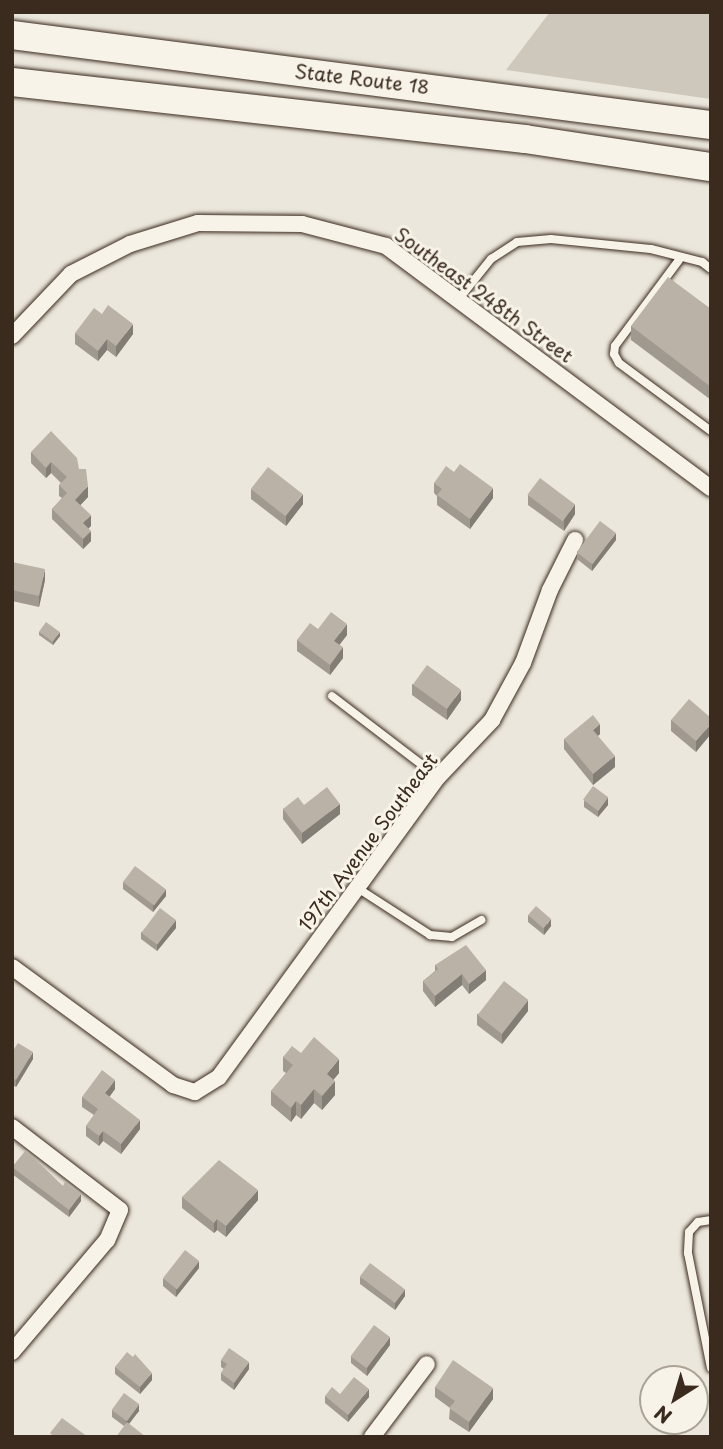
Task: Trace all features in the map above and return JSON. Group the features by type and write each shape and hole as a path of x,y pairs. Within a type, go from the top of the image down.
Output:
{"highway":[{"name":"State Route 18","path":"12,35 711,125"},
{"name":"State Route 18","path":"12,82 525,139 711,167"}],"street":[{"name":"Southeast 248th Street","path":"12,337 71,274 130,244 198,223 302,224 386,246 711,488"},
{"name":"197th Avenue Southeast","path":"12,967 173,1085 195,1092 219,1077 359,889 438,777 502,705 575,540"},
{"path":"12,1127 120,1210 107,1240 12,1352"},
{"path":"372,1437 427,1364"}],"lane":[{"path":"458,300 491,259 517,242 551,239 651,249 679,260 702,262 711,269"},
{"path":"679,260 615,346 614,354 619,363 711,431"},
{"path":"332,696 438,777"},
{"path":"359,889 430,934 452,937 481,920"},
{"path":"711,1220 698,1222 689,1232 688,1253 711,1368"}],"shaded area":[{"path":"550,12 711,12 711,99 506,70"}],"building":[{"path":"668,277 711,309 711,387 631,326"},
{"path":"108,305 133,324 116,346 107,339 98,351 75,333 94,308 102,314"},
{"path":"51,431 77,458 79,469 86,469 88,486 75,500 91,515 83,523 91,531 83,539 52,509 67,493 59,485 67,477 51,462 46,468 31,452"},
{"path":"460,464 493,488 470,519 437,495 442,489 434,483 446,466 454,472"},
{"path":"268,467 303,494 285,516 251,489"},
{"path":"540,478 575,504 563,521 527,495"},
{"path":"600,521 616,533 593,564 577,552"},
{"path":"12,562 45,569 39,596 12,590"},
{"path":"331,612 347,624 334,641 343,647 330,665 297,640 310,623 318,629"},
{"path":"46,622 60,632 53,642 39,632"},
{"path":"427,665 461,690 447,709 413,684"},
{"path":"689,699 711,718 711,724 696,741 671,720"},
{"path":"593,715 600,724 593,730 615,756 593,774 564,739"},
{"path":"593,786 608,797 598,811 583,800"},
{"path":"327,787 340,804 302,833 283,809 298,797 304,805"},
{"path":"135,866 166,889 154,905 123,882"},
{"path":"536,906 551,919 543,928 528,915"},
{"path":"160,908 176,920 157,945 141,933"},
{"path":"466,945 486,970 469,984 462,974 435,996 423,981 438,969 435,965"},
{"path":"504,981 528,1000 502,1034 478,1015"},
{"path":"314,1037 339,1059 327,1074 335,1081 322,1096 314,1089 301,1105 296,1101 291,1108 271,1091 293,1065 283,1057 292,1046 301,1053"},
{"path":"18,1043 33,1052 16,1080 12,1078 12,1052"},
{"path":"102,1070 115,1080 105,1093 140,1120 121,1144 103,1131 99,1136 86,1126 98,1109 82,1097"},
{"path":"26,1150 63,1186 65,1182 81,1194 69,1210 12,1167"},
{"path":"219,1160 258,1190 226,1226 217,1219 214,1223 182,1197"},
{"path":"185,1250 199,1261 177,1289 163,1278"},
{"path":"370,1263 405,1289 395,1303 360,1277"},
{"path":"374,1325 390,1337 367,1368 351,1356"},
{"path":"229,1348 249,1362 234,1383 221,1373 227,1364 221,1360"},
{"path":"127,1352 133,1357 135,1354 152,1373 140,1387 115,1367"},
{"path":"453,1360 493,1388 469,1422 449,1408 455,1401 435,1387"},
{"path":"354,1377 369,1389 348,1415 325,1396 332,1387 340,1394"},
{"path":"124,1393 139,1404 127,1421 112,1410"},
{"path":"62,1418 88,1437 54,1437 50,1433"},
{"path":"127,1422 146,1437 116,1437"}]}
